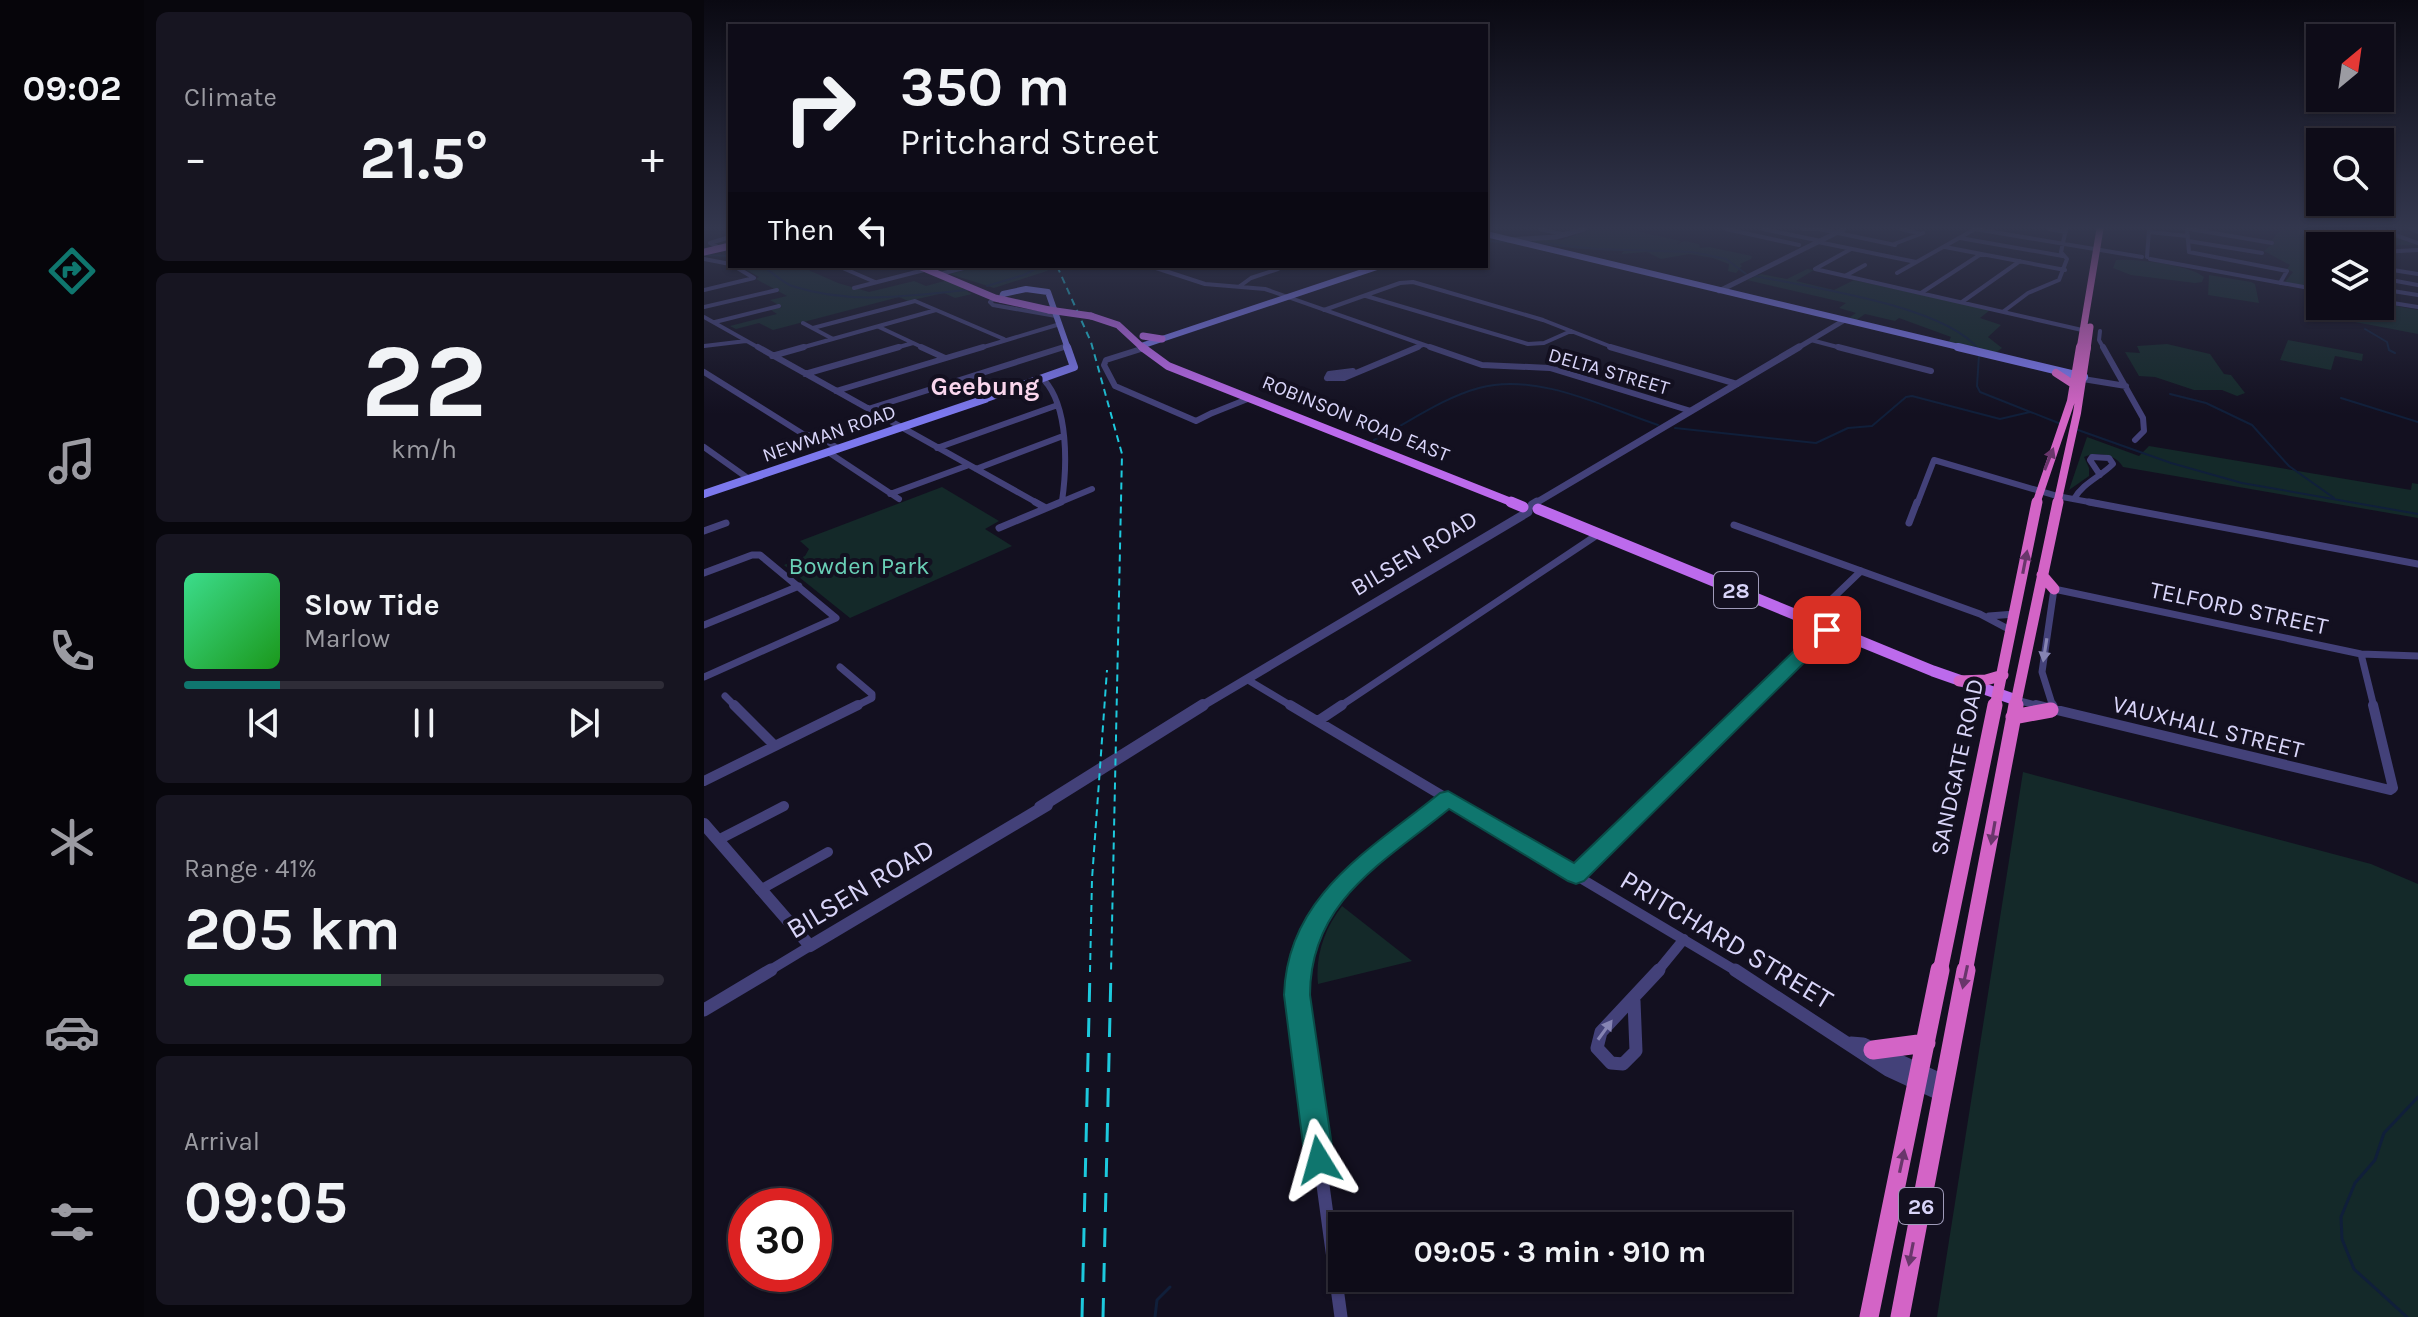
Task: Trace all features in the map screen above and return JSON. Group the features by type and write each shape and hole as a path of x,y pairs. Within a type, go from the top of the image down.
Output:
{"highway":[{"name":"SANDGATE ROAD","path":"2078,378 2090,290"},
{"name":"SANDGATE ROAD","path":"1900,1317 2057,496 2092,290"},
{"path":"2056,373 2078,378"},
{"name":"SANDGATE ROAD","path":"1869,1317 2039,492 2045,469 2068,426"},
{"path":"2042,575 2054,589"},
{"path":"1959,681 1986,680 2003,675"},
{"path":"2013,717 2053,710"},
{"path":"1873,1050 1926,1043"}],"main road":[{"name":"28","path":"985,290 1053,312 1090,315"},
{"path":"1001,296 1021,290"},
{"path":"1036,290 1042,293 1053,312 1067,346"},
{"path":"1147,346 1308,290"},
{"path":"1719,291 2078,378"},
{"name":"ROBINSON ROAD EAST","path":"1090,315 1125,323 1143,336 1147,346"},
{"name":"ROBINSON ROAD EAST","path":"1090,315 1120,325 1147,346 1160,362 1959,681 2016,700"},
{"path":"1147,346 1175,335"},
{"path":"1143,336 1162,339"},
{"name":"NEWMAN ROAD","path":"704,494 1073,369 1067,346"},
{"path":"2041,368 2056,373"}],"street":[{"path":"704,307 775,290"},
{"name":"DELTA STREET","path":"1267,290 1485,366 1550,368 1691,411"},
{"path":"1324,310 1378,290"},
{"path":"1442,290 1538,318 1610,347 1737,384"},
{"path":"1910,290 2083,328"},
{"path":"1921,293 1925,290"},
{"path":"1962,302 1978,290"},
{"path":"2004,311 2036,290"},
{"path":"2394,291 2418,295"},
{"path":"1365,295 1528,344 1544,343 1572,331"},
{"path":"1001,296 992,305 1038,313 1053,312"},
{"path":"813,328 915,301 1005,339"},
{"path":"2394,303 2418,307"},
{"path":"714,323 779,306"},
{"path":"772,356 937,310"},
{"path":"836,391 1005,339 1053,312"},
{"path":"704,317 1046,508"},
{"name":"BILSEN ROAD","path":"704,1010 1843,321"},
{"path":"803,323 833,339"},
{"path":"879,326 945,358"},
{"path":"2100,331 2099,340 2145,422 2142,435 2135,440"},
{"path":"1811,340 1931,371"},
{"path":"704,346 747,341"},
{"path":"805,374 913,343"},
{"path":"1358,371 1331,373 1326,377 1341,379 1424,345"},
{"path":"868,409 1067,346"},
{"path":"1147,346 1106,360 1104,365 1115,386 1180,416 1200,421 1250,398"},
{"path":"704,372 803,434 822,438 839,449"},
{"path":"2078,378 2125,385"},
{"path":"1044,380 1050,383 1063,436 1067,469 1062,501"},
{"path":"937,448 1055,406"},
{"path":"976,469 1063,436"},
{"path":"704,447 749,479"},
{"path":"828,452 899,499"},
{"path":"1909,523 1934,460 2057,496 2418,564"},
{"path":"890,494 969,465"},
{"path":"2074,499 2077,492 2100,475"},
{"path":"999,528 1092,489"},
{"path":"704,531 726,523"},
{"path":"1734,525 1980,614 2012,631"},
{"path":"1318,721 1597,535"},
{"path":"704,573 757,554 836,618 704,677"},
{"path":"1810,620 1861,571"},
{"path":"704,625 799,586"},
{"path":"2053,710 2042,672 2054,589"},
{"name":"TELFORD STREET","path":"2054,589 2361,654 2418,656"},
{"path":"1980,614 2015,614"},
{"path":"1576,875 1829,627"},
{"name":"VAUXHALL STREET","path":"2016,700 2390,790 2393,788 2361,654"},
{"path":"704,781 872,698 872,694 840,667"},
{"name":"PRITCHARD STREET","path":"1248,680 1684,939 1850,1043 1878,1064 1944,1088"},
{"path":"725,696 775,746"},
{"path":"1341,1317 1297,995 1300,957 1314,921 1341,885 1448,798"},
{"path":"718,840 784,806"},
{"path":"704,824 810,946"},
{"path":"760,890 828,852"},
{"path":"1634,1001 1636,1051 1623,1064 1609,1063 1597,1051 1598,1039 1622,1009 1634,1001 1684,939"},
{"name":"PRITCHARD STREET","path":"1850,1043 1873,1050 1919,1078"}],"green space":[{"path":"777,290 966,290 972,294 955,298 944,293 908,301 899,297 773,330 759,323 736,329 730,326 777,314 771,310 782,307 770,300 787,296"},
{"path":"1792,290 1901,290 1990,310 1980,318 2001,325 1988,337 2002,348 1994,354 1948,343 1951,337 1899,318 1895,321 1865,314 1855,321 1847,319 1856,313 1839,308 1846,303"},
{"path":"2208,290 2256,290 2259,303 2208,295"},
{"path":"2394,306 2418,310 2418,334 2345,320 2394,320"},
{"path":"2288,340 2363,354 2362,361 2335,356 2331,370 2280,360"},
{"path":"2167,344 2210,354 2224,374 2231,375 2245,393 2237,396 2222,390 2194,390 2155,377 2139,376 2125,352 2140,353 2137,346"},
{"path":"2087,437 2139,456 2149,446 2411,490 2412,483 2418,484 2418,518 2123,467 2116,459 2100,454 2084,457 2089,476 2069,490"},
{"name":"Bowden Park","path":"942,487 999,521 985,529 1012,546 850,618 784,565 805,556 809,549 800,541"},
{"path":"2023,772 2371,864 2418,884 2418,1317 1937,1317"},
{"path":"1342,906 1412,961 1318,984 1322,942"}],"waterway":[{"path":"808,290 857,297 963,290"},
{"path":"1828,290 1908,310 1938,321 1962,335 1979,350"},
{"path":"2365,329 2387,342 2389,350 2395,353"},
{"path":"1979,355 1977,386 1980,392 2061,424"},
{"path":"1374,440 1452,398 1501,384 1524,384 1570,394 1658,425"},
{"path":"2170,394 2206,403 2252,425 2289,466 2334,498"},
{"path":"1675,428 1816,443 1848,428 1872,426 1906,397 1912,396 2000,419 2030,412"},
{"path":"2341,398 2418,422"},
{"path":"2078,430 2171,463 2242,483 2418,514"},
{"path":"2407,1317 2354,1269 2342,1239 2341,1217 2355,1183 2375,1160 2384,1133 2418,1097"},
{"path":"1155,1317 1157,1300 1170,1287"}],"railway":[{"path":"1068,290 1091,342 1122,454 1111,972"},
{"path":"1090,972 1092,879 1107,670"},
{"path":"1082,1317 1090,970"},
{"path":"1103,1317 1111,970"}],"district":[{"name":"Geebung","path":"985,386"}],"route":[{"path":"1319,1160 1297,975 1300,957 1314,921 1341,885 1448,798 1576,875 1827,630"}]}
